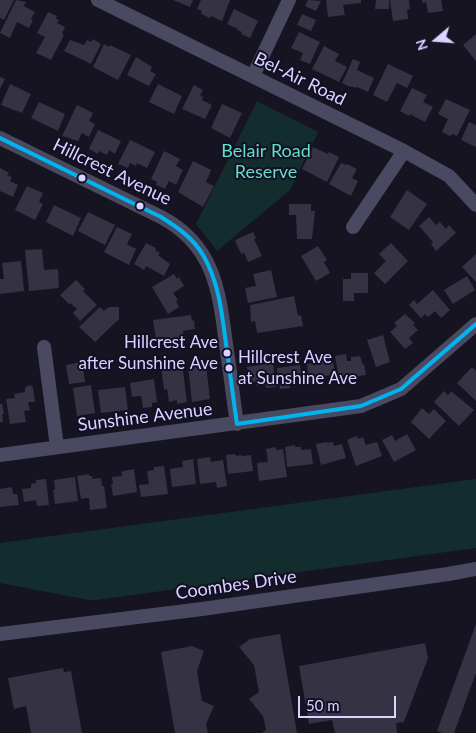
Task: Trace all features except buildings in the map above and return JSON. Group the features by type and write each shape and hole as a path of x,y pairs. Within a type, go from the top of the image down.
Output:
{"street":[{"name":"Bel-Air Road","path":"98,0 404,151 449,176 476,205"},
{"path":"253,76 289,0"},
{"name":"Hillcrest Avenue","path":"0,138 167,220 180,228 191,239 208,264 218,292 237,424"},
{"path":"353,227 404,151"},
{"name":"Sunshine Avenue","path":"0,455 361,406 389,395 411,382 476,324"},
{"path":"44,347 57,447"},
{"name":"Coombes Drive","path":"0,634 210,608 476,569"}],"green space":[{"name":"Belair Road Reserve","path":"257,101 318,132 290,190 217,251 196,224"},
{"path":"476,479 476,548 96,600 0,583 0,543"}],"transit line":[{"path":"0,138 161,217 190,238 208,265 219,298 237,424 361,406 401,389 476,324"}],"place":[{"name":"Hillcrest Ave after Sunshine Ave","path":"227,353"},
{"name":"Hillcrest Ave at Sunshine Ave","path":"229,368"}]}
